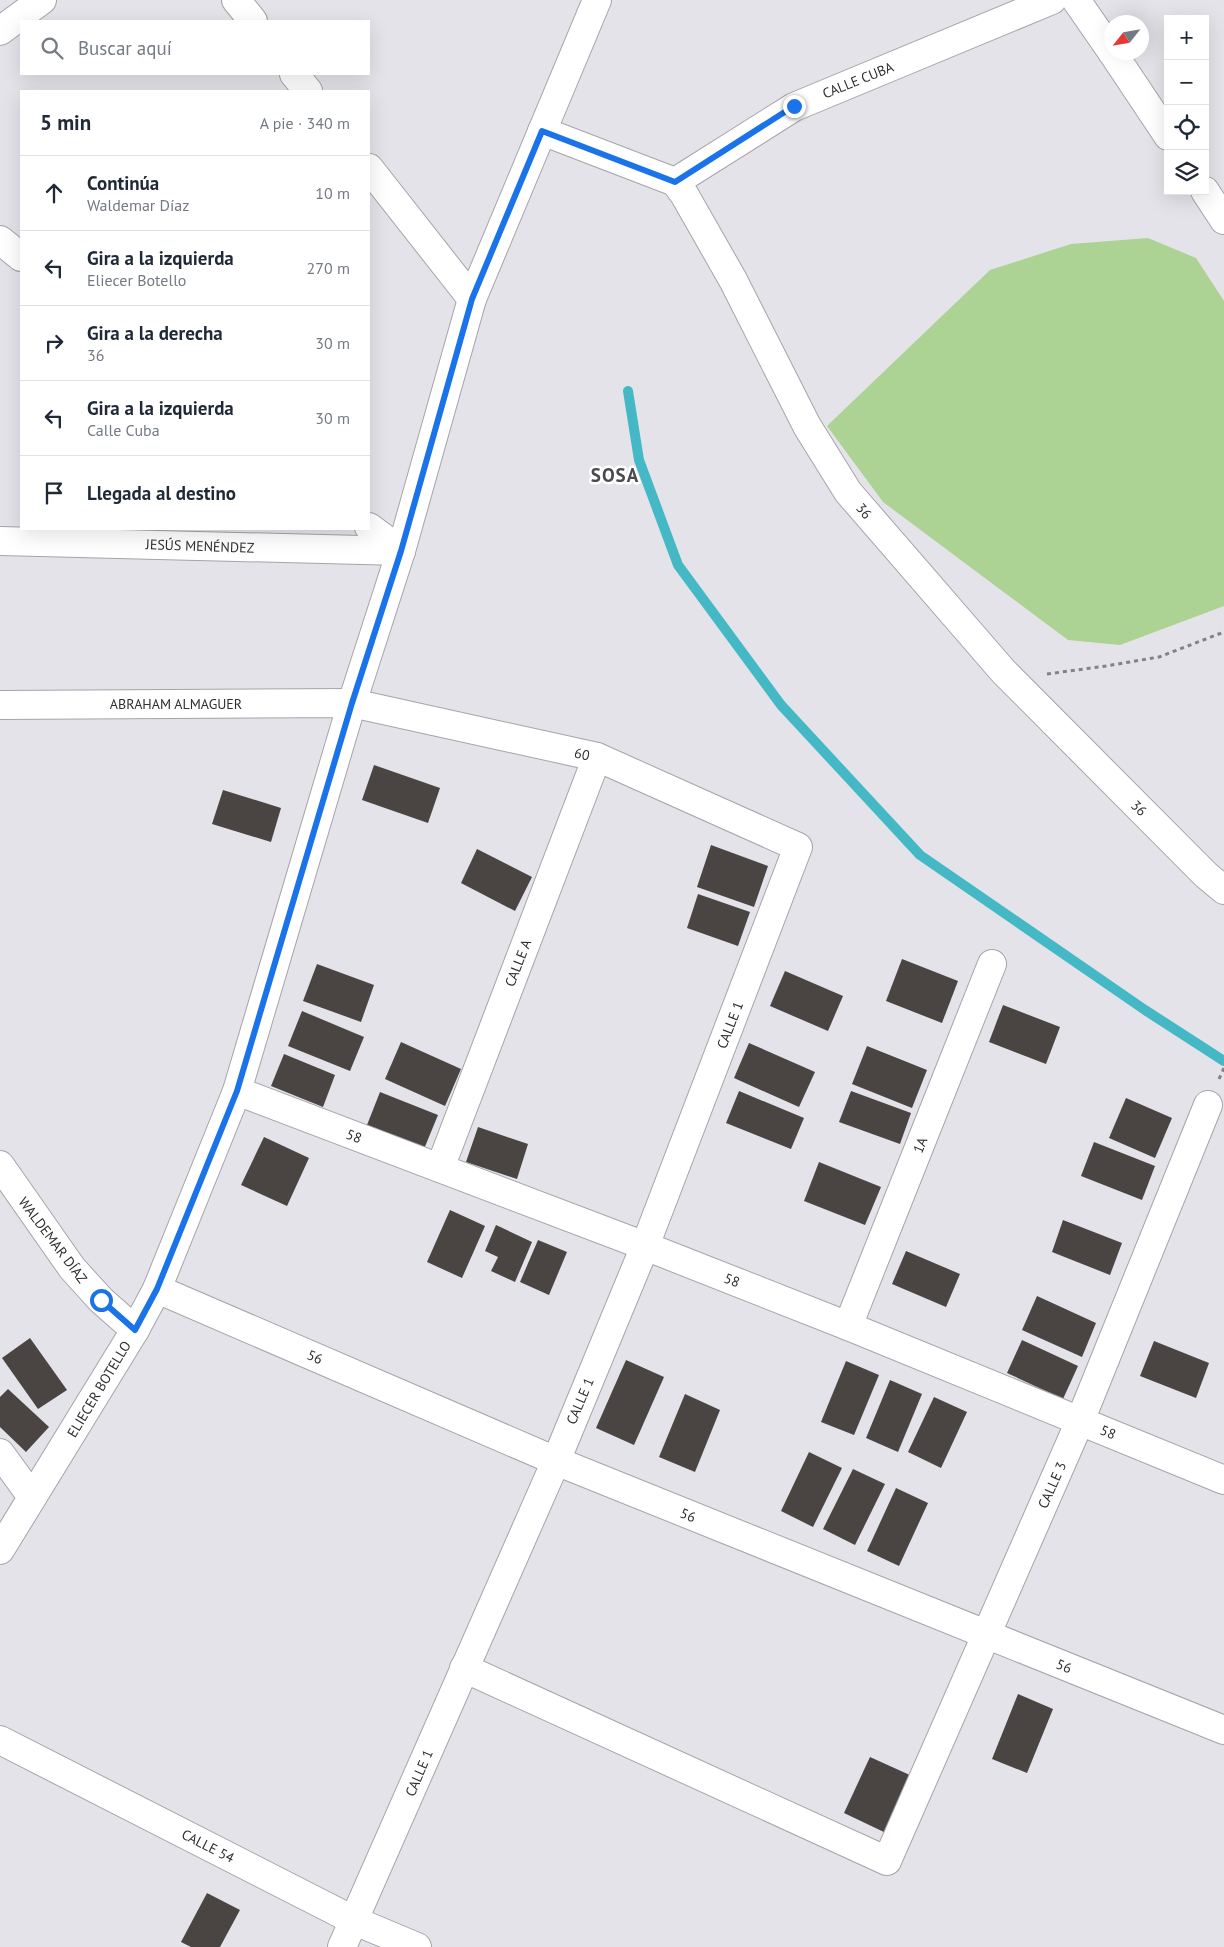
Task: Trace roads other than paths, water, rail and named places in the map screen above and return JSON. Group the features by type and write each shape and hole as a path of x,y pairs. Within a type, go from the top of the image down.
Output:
{"street":[{"path":"0,31 42,0"},
{"path":"236,0 252,20"},
{"name":"ELIECER BOTELLO","path":"0,1550 135,1330 157,1289 237,1091 352,703 401,551 472,299 597,0"},
{"path":"1072,0 1104,42"},
{"name":"CALLE CUBA","path":"675,182 794,106 1072,0"},
{"path":"1117,60 1164,130"},
{"path":"295,75 307,90"},
{"path":"542,131 675,182"},
{"path":"370,169 472,299"},
{"name":"36","path":"675,182 684,194 733,280 807,426 848,492 1009,678 1206,875 1224,890"},
{"path":"1208,195 1224,220"},
{"path":"370,528 401,551"},
{"name":"JESÚS MENÉNDEZ","path":"0,541 401,551"},
{"name":"ABRAHAM ALMAGUER","path":"0,705 352,703"},
{"name":"60","path":"352,703 597,757 798,847"},
{"name":"CALLE A","path":"440,1168 597,757"},
{"name":"CALLE 1","path":"342,1947 556,1461 645,1246 798,847"},
{"name":"1A","path":"848,1326 992,964"},
{"name":"58","path":"237,1091 645,1246 848,1326 1224,1480"},
{"name":"CALLE 3","path":"464,1668 887,1861 1080,1421 1208,1105"},
{"name":"WALDEMAR DÍAZ","path":"0,1166 72,1268 101,1300 135,1330"},
{"name":"56","path":"157,1289 556,1461 1224,1730"},
{"path":"0,1453 32,1497"},
{"name":"CALLE 54","path":"0,1740 354,1921 417,1947"}],"waterway":[{"path":"628,391 639,460 678,565 781,705 920,855 1145,1010 1224,1061"}],"district":[{"name":"SOSA","path":"615,475"}]}
